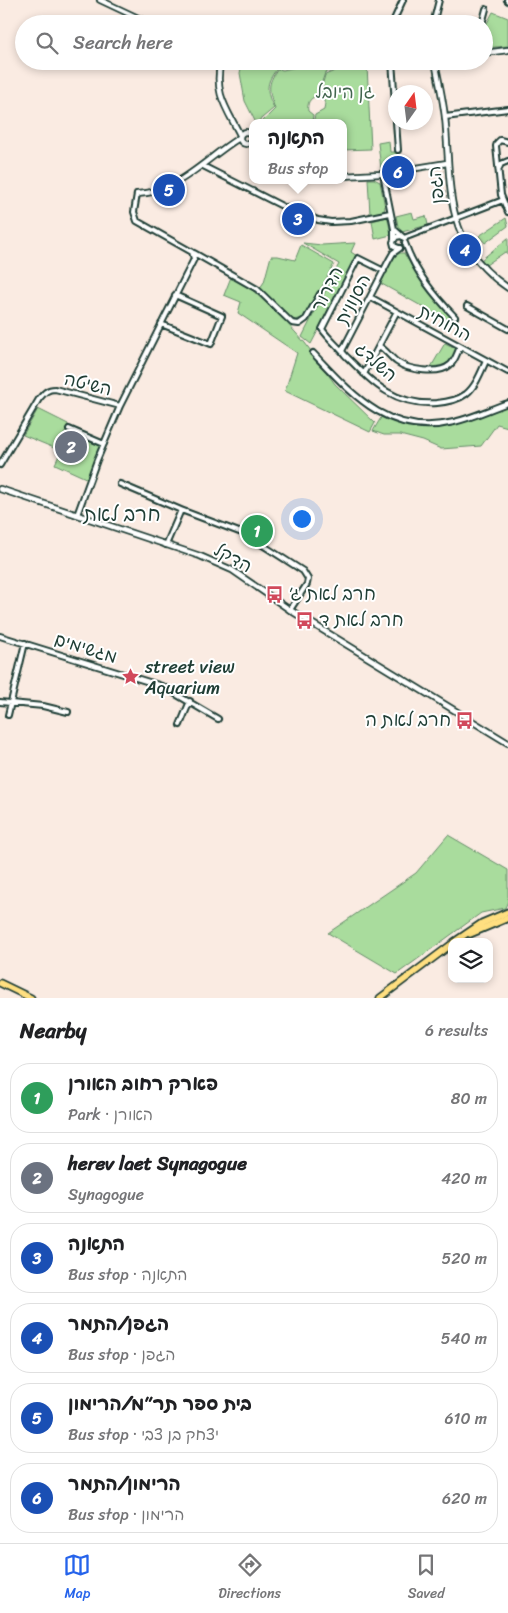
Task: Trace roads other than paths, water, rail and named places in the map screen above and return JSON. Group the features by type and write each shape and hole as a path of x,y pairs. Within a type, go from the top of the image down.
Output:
{"main road":[{"path":"461,938 482,923 508,912"},
{"path":"463,938 508,918"},
{"path":"380,998 448,947"},
{"path":"0,983 31,998"}],"street":[{"path":"100,0 132,15"},
{"path":"396,15 403,0"},
{"path":"435,15 439,0"},
{"path":"484,15 486,9"},
{"path":"493,52 508,50"},
{"path":"220,70 220,93 226,111 240,138 246,144 249,144"},
{"path":"393,70 394,85"},
{"name":"הגפן","path":"437,70 445,117 451,200 456,219 468,246 479,262 490,274 508,288"},
{"path":"445,117 508,109"},
{"path":"234,125 249,133"},
{"path":"397,130 398,150"},
{"path":"249,133 244,132 240,138 230,143 203,166 167,187 146,194 137,194 134,212 137,221 257,289 292,323 299,324 306,319 320,294"},
{"path":"508,142 502,139 496,143 502,200 508,212"},
{"path":"499,170 501,164 508,161"},
{"path":"347,176 383,174 447,163"},
{"path":"203,166 284,207 318,220 332,222 351,221 390,213"},
{"path":"383,174 394,228 403,239 428,287 455,317"},
{"path":"409,253 396,247 394,242 396,237 403,239 502,200"},
{"name":"הסנונית","path":"389,260 394,242 394,228"},
{"name":"הסנונית","path":"342,351 393,253 401,248 403,239"},
{"path":"77,515 120,406 174,295 193,262 194,256 192,252"},
{"name":"הדרור","path":"323,331 322,327 358,258 384,271"},
{"path":"161,324 212,344 222,316 174,295"},
{"name":"החוחית","path":"370,298 508,372"},
{"path":"467,306 508,329"},
{"path":"364,374 396,312"},
{"name":"השלדג","path":"323,331 378,386 399,398 416,402 454,400 466,394 475,384 486,361"},
{"path":"379,346 403,365 424,370 448,366 460,347"},
{"path":"313,353 362,402 395,419 419,424 442,424 463,420 508,402"},
{"name":"השיטה","path":"0,465 39,399 49,389 120,406"},
{"path":"69,429 104,444"},
{"path":"120,484 247,535 304,571 308,579 290,610"},
{"name":"הדקל","path":"0,489 200,556 221,565 290,610 508,743"},
{"path":"166,545 181,510"},
{"name":"מגשימים","path":"0,636 148,681 172,691 218,719"},
{"path":"8,714 25,643"},
{"path":"180,725 190,701"},
{"path":"0,702 43,706 68,712"}],"place":[{"name":"הרימון/התמר","path":"398,172"},
{"name":"בית ספר תר״מ/הרימון","path":"169,190"},
{"name":"התאנה","path":"298,219"},
{"name":"הגפן/התמר","path":"465,250"},
{"name":"herev laet Synagogue","path":"71,447"},
{"name":"פארק רחוב האורן","path":"257,531"},
{"name":"חרב לאת ג׳","path":"275,594"},
{"name":"חרב לאת ד","path":"305,620"},
{"name":"street view Aquarium","path":"131,677"},
{"name":"חרב לאת ה","path":"465,720"}],"district":[{"name":"חרב לאת","path":"122,514"}],"park label":[{"name":"גן היובל","path":"345,92"}]}
